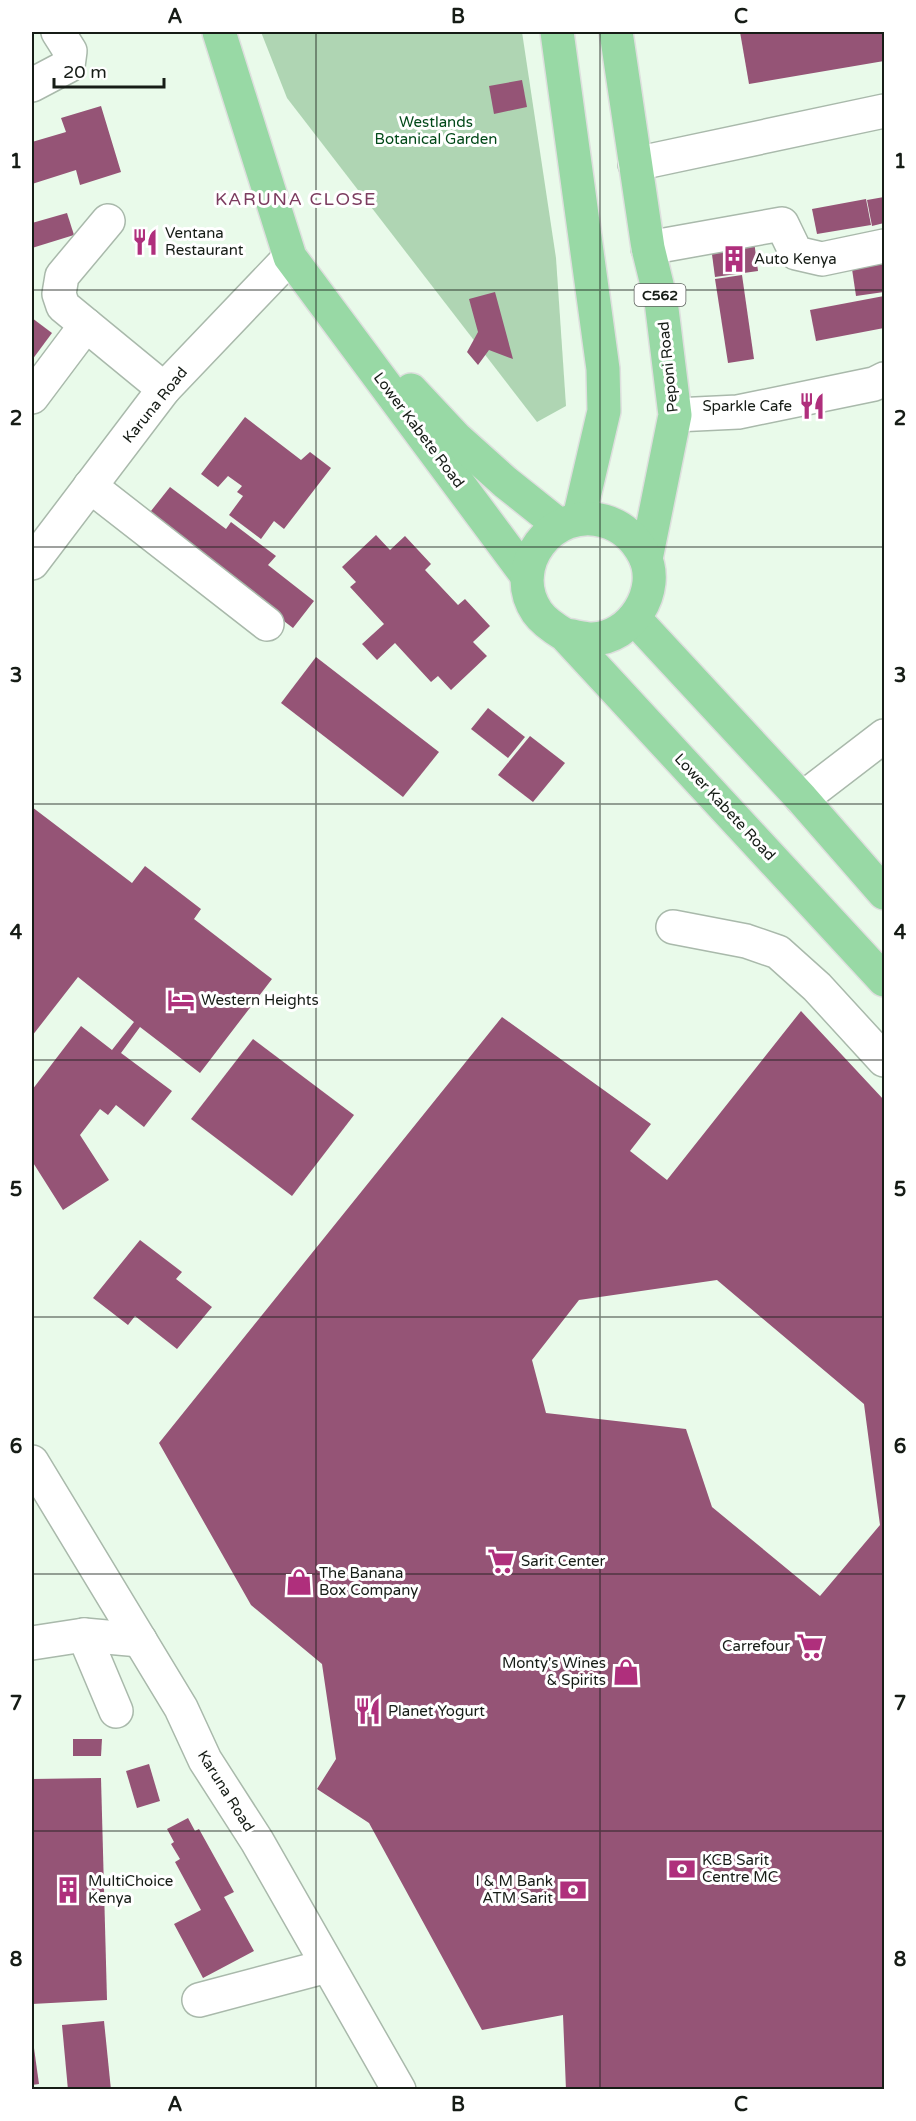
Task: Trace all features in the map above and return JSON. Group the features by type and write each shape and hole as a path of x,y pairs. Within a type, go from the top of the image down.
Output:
{"main road":[{"name":"Lower Kabete Road","path":"219,32 290,257 527,576 530,597 537,612 552,627 565,635 885,980"},
{"path":"557,32 603,369 604,411 569,522"},
{"name":"Peponi Road","path":"616,32 648,248 661,301 675,415 646,559"},
{"name":"Lower Kabete Road","path":"311,284 456,438 505,482 569,522"},
{"path":"527,576 530,558 541,540 569,522 596,518 616,524 637,542 646,559 649,579 645,600 634,618 614,633 594,639 565,635"},
{"path":"634,618 802,799 885,893"}],"street":[{"path":"32,85 68,66 70,51 58,32"},
{"path":"635,164 885,111"},
{"path":"108,221 62,276 59,294 63,306 164,389"},
{"path":"648,248 782,224 796,253 822,259 885,246"},
{"name":"Karuna Road","path":"32,564 164,389 290,257"},
{"path":"32,397 86,324"},
{"path":"675,415 738,412 874,384 885,379"},
{"path":"90,486 267,624"},
{"path":"802,799 885,736"},
{"path":"673,927 746,941 778,952 817,987 885,1060"},
{"name":"Karuna Road","path":"32,1462 182,1708 205,1760 257,1842 399,2090"},
{"path":"84,1635 116,1711"},
{"path":"32,1643 84,1635 140,1640"},
{"path":"199,2000 327,1966"}],"green space":[{"name":"Westlands Botanical Garden","path":"261,32 522,32 556,258 566,406 537,422 287,98"}],"building":[{"path":"740,32 884,32 884,61 749,84"},
{"path":"522,80 527,107 494,114 489,86"},
{"path":"101,106 121,172 80,185 76,170 32,184 32,142 66,132 61,118"},
{"path":"884,197 884,223 872,226 867,200"},
{"path":"866,199 871,225 817,234 812,209"},
{"path":"67,213 74,235 32,248 32,223"},
{"name":"Auto Kenya","path":"754,241 758,271 715,277 711,247"},
{"path":"884,264 884,292 856,296 852,269"},
{"path":"742,275 754,359 728,363 715,279"},
{"path":"495,292 513,359 489,350 478,365 467,352 478,332 469,299"},
{"path":"884,296 884,328 816,341 810,310"},
{"path":"32,318 52,333 32,360"},
{"path":"245,417 301,460 310,452 331,468 284,529 274,521 261,539 229,515 243,496 237,492 242,486 228,476 218,487 201,474"},
{"path":"170,487 226,529 231,522 276,556 268,565 314,601 293,628 147,516"},
{"path":"376,535 390,550 405,536 431,564 425,570 458,605 465,599 490,626 473,642 487,656 451,690 438,676 431,682 395,643 377,660 362,644 384,624 350,587 356,582 342,567"},
{"path":"316,657 439,752 403,797 281,703"},
{"path":"488,708 525,737 508,758 471,729"},
{"path":"530,736 565,763 533,802 498,775"},
{"name":"Western Heights","path":"32,807 132,883 145,866 201,909 194,919 272,979 200,1073 140,1027 121,1053 172,1091 144,1127 116,1105 108,1115 100,1109 80,1135 109,1180 63,1210 32,1161 32,1090 81,1026 112,1050 134,1022 78,977 32,1036"},
{"name":"Sarit Center","path":"801,1011 884,1100 884,2090 566,2090 563,2015 482,2030 369,1823 317,1789 336,1759 322,1664 251,1605 159,1443 502,1017 651,1124 630,1151 667,1180","holes":["717,1280 864,1404 880,1525 820,1596 712,1507 686,1429 546,1413 532,1360 579,1300"]},
{"path":"253,1039 354,1115 292,1196 191,1119"},
{"path":"140,1240 182,1272 176,1279 212,1307 177,1349 135,1316 128,1325 93,1298"},
{"path":"73,1739 102,1739 101,1756 73,1756"},
{"path":"149,1764 160,1801 137,1808 126,1771"},
{"name":"MultiChoice Kenya","path":"101,1778 107,2000 32,2004 32,1779"},
{"path":"188,1818 195,1831 199,1829 234,1892 224,1897 254,1951 203,1978 174,1924 201,1910 175,1862 180,1859 171,1844 174,1842 167,1829"},
{"path":"104,2021 111,2090 68,2090 62,2025"},
{"path":"32,2034 39,2084 32,2085"}],"place":[{"name":"Ventana Restaurant","path":"145,242"},
{"name":"Auto Kenya","path":"734,259"},
{"name":"Sparkle Cafe","path":"812,406"},
{"name":"Western Heights","path":"181,1000"},
{"name":"Sarit Center","path":"501,1561"},
{"name":"The Banana Box Company","path":"299,1582"},
{"name":"Carrefour","path":"810,1646"},
{"name":"Monty's Wines & Spirits","path":"626,1672"},
{"name":"Planet Yogurt","path":"368,1711"},
{"name":"KCB Sarit Centre MC","path":"682,1869"},
{"name":"MultiChoice Kenya","path":"68,1890"},
{"name":"I & M Bank ATM Sarit","path":"573,1890"}],"district":[{"name":"KARUNA CLOSE","path":"296,199"}]}
